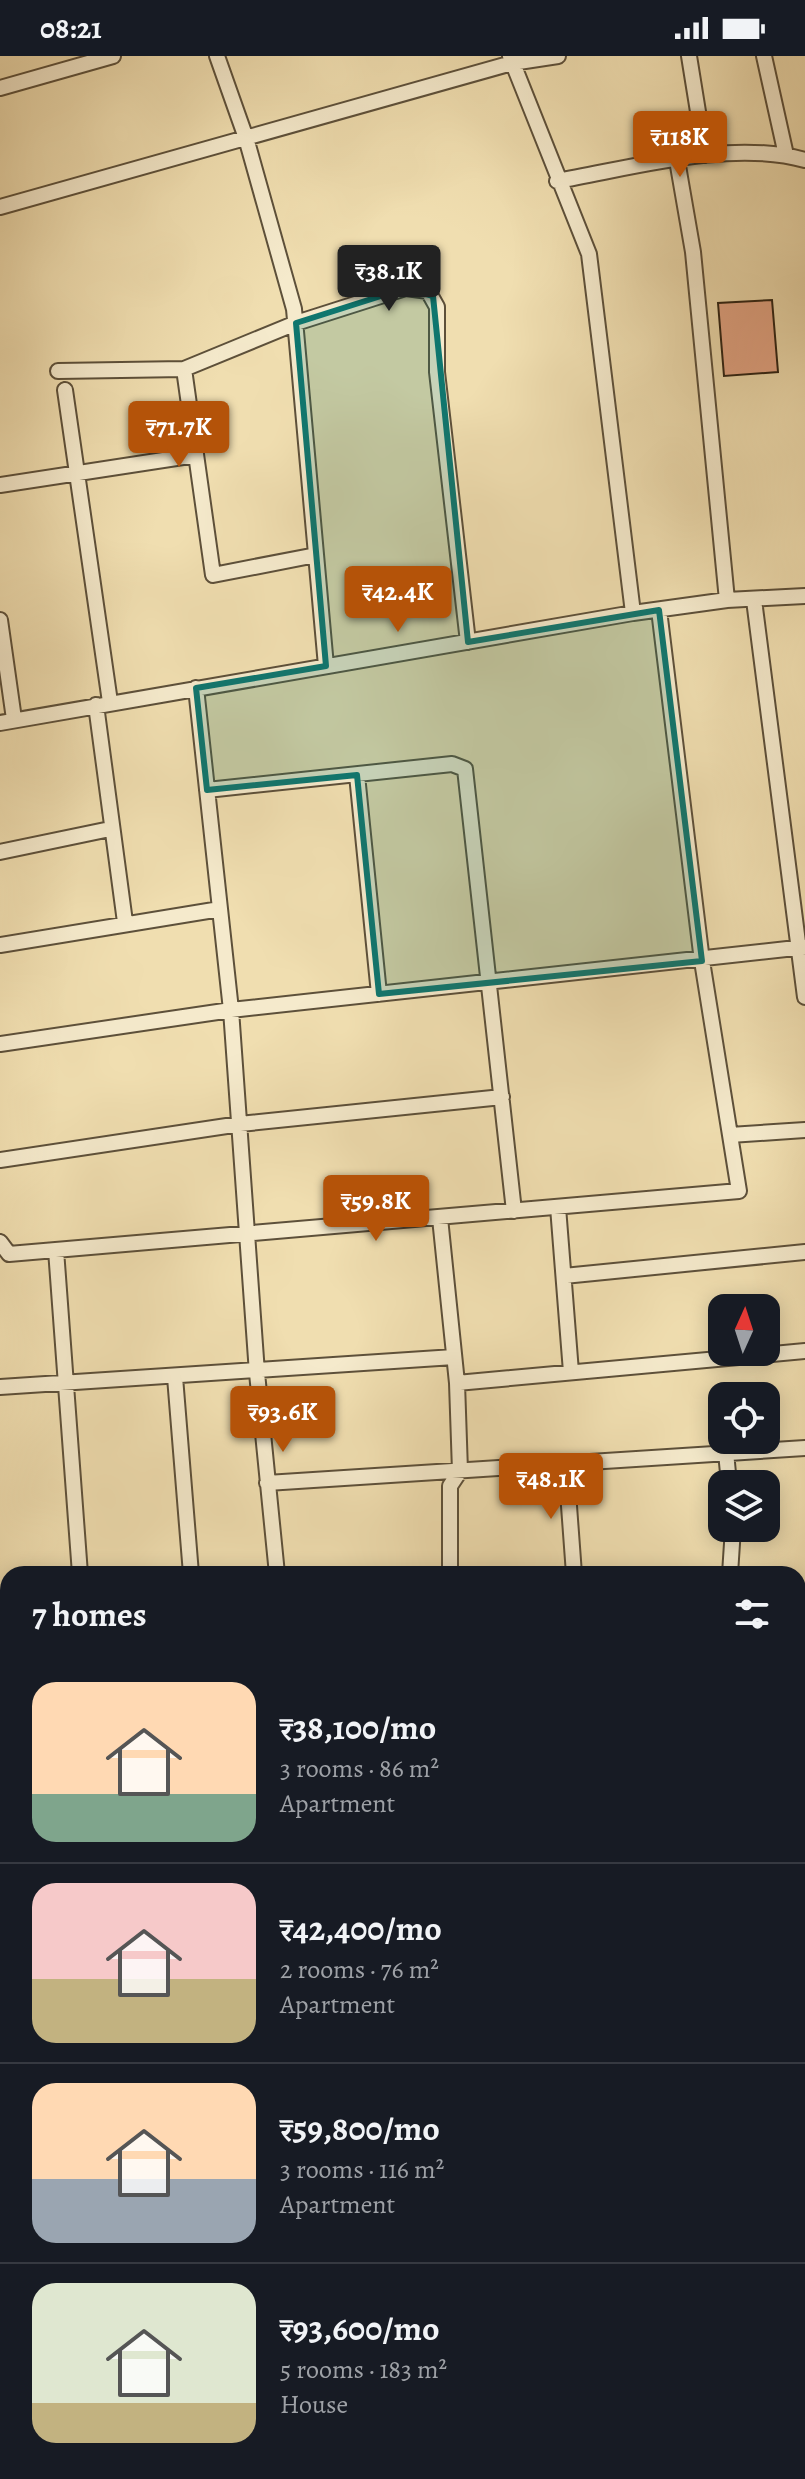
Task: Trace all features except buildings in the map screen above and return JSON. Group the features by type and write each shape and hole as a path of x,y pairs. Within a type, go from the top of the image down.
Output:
{"street":[{"path":"0,88 113,56"},
{"path":"217,56 246,138 296,323 326,666"},
{"path":"0,207 511,60 558,56"},
{"path":"689,56 705,155"},
{"path":"764,56 786,155"},
{"path":"511,60 557,181 589,254 633,613"},
{"path":"557,181 705,155 786,155 805,160"},
{"path":"677,160 693,252 727,600"},
{"path":"58,371 184,369 296,323 406,288 418,288 433,296 437,307 437,372 468,642"},
{"path":"184,369 213,575 316,555"},
{"path":"65,390 103,704 110,829 125,922"},
{"path":"0,485 77,476 196,455"},
{"path":"0,620 7,721 633,613 727,600 805,596"},
{"path":"754,600 802,948 805,997"},
{"path":"0,1242 9,1254 739,1191 702,961 659,610"},
{"path":"196,688 231,1010 257,1373 276,1566"},
{"path":"207,790 452,764 465,769 514,1211"},
{"path":"357,775 379,994"},
{"path":"0,852 110,829"},
{"path":"0,945 125,922 220,909"},
{"path":"0,1044 231,1010 802,948"},
{"path":"0,1160 240,1124 502,1097"},
{"path":"730,1135 805,1130"},
{"path":"558,1207 571,1372"},
{"path":"440,1218 457,1383 460,1471 450,1486 450,1566"},
{"path":"56,1250 79,1566"},
{"path":"564,1276 805,1252"},
{"path":"457,1383 805,1351"},
{"path":"0,1387 257,1373 454,1357"},
{"path":"175,1377 190,1566"},
{"path":"780,1449 805,1448"},
{"path":"267,1483 708,1453"},
{"path":"566,1465 573,1566"},
{"path":"731,1566 732,1542"}],"highlighted area":[{"path":"406,288 433,296 468,642 659,610 702,961 379,994 357,775 207,790 196,688 326,666 296,323"}]}
